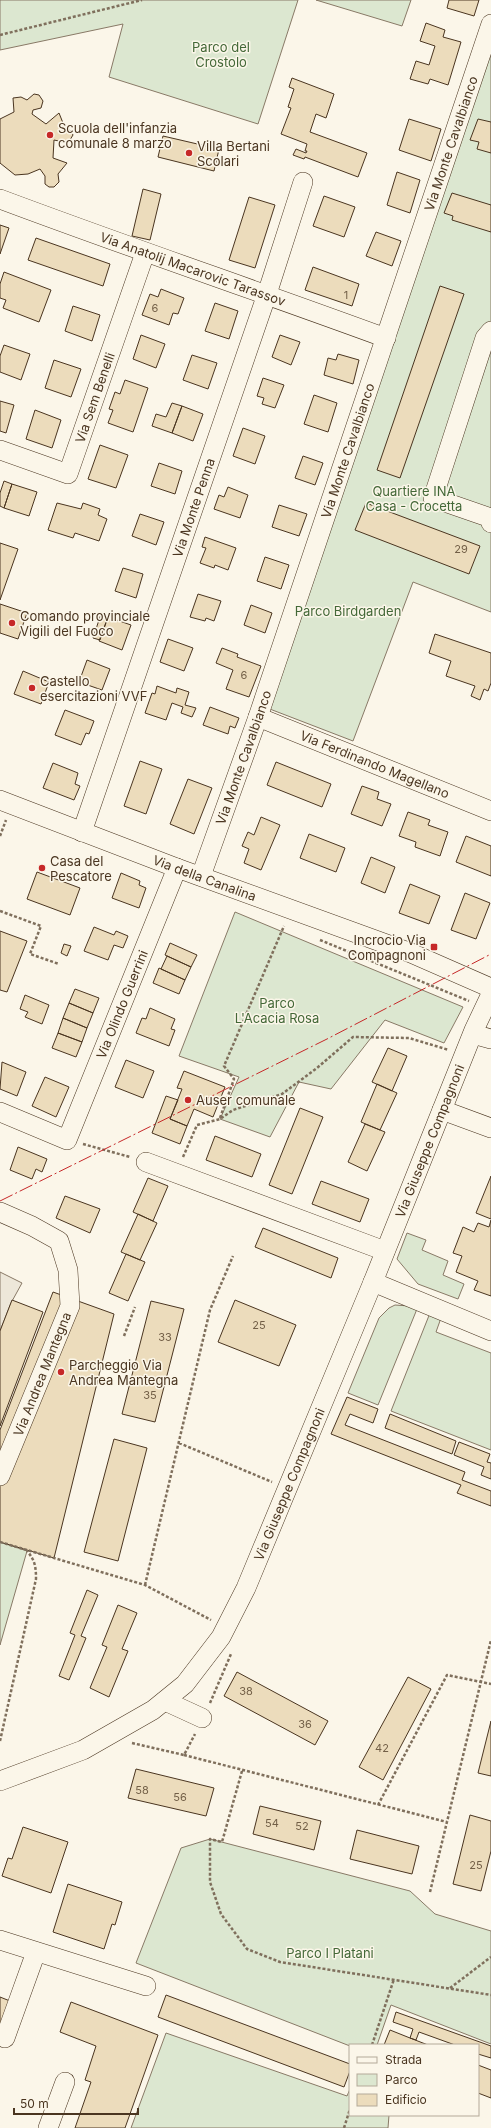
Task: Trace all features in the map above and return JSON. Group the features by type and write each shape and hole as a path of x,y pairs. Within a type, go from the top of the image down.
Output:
{"street":[{"name":"Via Monte Cavalbianco","path":"201,876 258,717 491,24"},
{"name":"Via Monte Penna","path":"82,832 267,294 303,182"},
{"name":"Via Anatolij Macarovic Tarassov","path":"0,199 145,253 267,294 386,338"},
{"name":"Via Sem Benelli","path":"0,450 68,474 145,253"},
{"path":"489,336 433,498 491,518 491,523"},
{"name":"Via Ferdinando Magellano","path":"258,717 491,811"},
{"name":"Via della Canalina","path":"0,800 177,868 411,953 491,993"},
{"name":"Via Olindo Guerrini","path":"67,1140 177,868"},
{"name":"Via Giuseppe Compagnoni","path":"0,1781 84,1750 124,1728 166,1701 185,1684 204,1662 221,1638 246,1588 491,993"},
{"path":"491,1017 474,1032 491,1039"},
{"path":"442,1110 491,1128"},
{"path":"0,1112 67,1140"},
{"path":"146,1162 385,1251"},
{"name":"Via Andrea Mantegna","path":"0,1212 32,1226 58,1241 68,1270 70,1306 0,1476"},
{"path":"373,1282 491,1330"},
{"path":"166,1701 202,1718"},
{"path":"0,1940 146,1986"},
{"path":"5,2038 36,1952"},
{"path":"48,2128 64,2082"}],"path":[{"path":"0,35 142,0"},
{"path":"0,911 41,926 30,954 59,964"},
{"path":"220,1119 234,1079 224,1066 284,926"},
{"path":"176,1172 197,1125 220,1119 233,1110 282,1094 317,1068 353,1037 409,1038 453,1052"},
{"path":"67,1140 146,1162"},
{"path":"146,1585 210,1310 233,1256"},
{"path":"124,1336 135,1307"},
{"path":"179,1443 273,1482"},
{"path":"270,1489 276,1475"},
{"path":"0,1542 146,1585 212,1620"},
{"path":"0,1741 36,1579 34,1559 27,1551"},
{"path":"208,1627 215,1615"},
{"path":"430,1892 491,1640"},
{"path":"378,1805 447,1675 491,1684"},
{"path":"184,1755 447,1822"},
{"path":"242,1771 222,1842 210,1839 210,1882 221,1914 247,1949 280,1962 491,1995"},
{"path":"450,1988 491,1957"},
{"path":"372,2044 394,1979"},
{"path":"344,2128 349,2112"}],"green space":[{"name":"Parco del Crostolo","path":"0,0 298,0 258,124 109,77 123,24 0,50"},
{"path":"316,0 411,0 402,26"},
{"name":"Quartiere INA Casa - Crocetta","path":"491,24 491,612 413,582 353,741 262,706"},
{"name":"Parco L'Acacia Rosa","path":"235,912 463,1007 444,1043 385,1020 331,1089 299,1082 270,1137 220,1119 239,1077 179,1056"},
{"path":"407,1233 426,1240 422,1250 448,1261 443,1275 464,1284 458,1299 418,1284 397,1259"},
{"path":"395,1305 410,1306 417,1309 378,1405 348,1393 379,1318 389,1308"},
{"path":"430,1313 441,1318 436,1332 491,1353 491,1450 391,1411"},
{"path":"0,1542 27,1551 0,1645"},
{"name":"Parco I Platani","path":"210,1839 410,1891 435,1914 491,1931 491,2044 391,2005 377,2044 349,2044 349,2046 136,1963 181,1848"},
{"path":"166,2033 347,2096 349,2091 349,2116 389,2116 388,2128 131,2128"}],"shaded area":[{"path":"0,1272 22,1283 11,1303 0,1331"}],"building":[{"path":"449,0 479,0 474,16 447,8"},
{"path":"426,23 445,30 443,37 461,42 448,85 430,79 428,84 410,79 416,61 429,65 435,46 420,41"},
{"path":"292,78 334,94 326,118 316,114 310,132 367,153 358,177 305,157 304,159 293,155 296,149 306,153 307,151 305,151 307,144 281,134 291,108 288,107 294,89 289,87"},
{"path":"34,94 39,95 43,101 41,108 33,110 32,114 46,124 59,113 65,128 71,131 73,135 68,143 54,140 53,158 67,163 58,174 59,182 54,187 49,187 45,184 45,176 40,169 28,174 15,175 0,163 0,119 14,112 13,98 21,97 27,100"},
{"path":"409,119 441,129 431,161 399,150"},
{"path":"478,119 491,122 491,153 477,149 479,142 470,140"},
{"name":"Villa Bertani Scolari","path":"163,136 219,149 214,171 158,157"},
{"path":"397,172 420,180 410,213 387,205"},
{"path":"143,189 161,194 150,240 132,236"},
{"path":"452,193 491,205 491,232 452,220 453,216 444,213"},
{"path":"324,196 355,207 344,237 313,226"},
{"path":"249,197 275,205 255,268 229,260"},
{"path":"0,225 9,228 0,254"},
{"path":"376,232 401,241 392,266 366,256"},
{"path":"36,238 110,264 103,286 28,260"},
{"path":"313,267 359,284 352,306 305,290"},
{"path":"4,272 51,290 39,322 3,308 6,300 0,298 0,284"},
{"path":"440,286 464,294 400,478 377,470"},
{"path":"161,289 184,298 178,314 173,313 169,325 142,315 150,294 158,297"},
{"path":"215,303 238,311 229,339 205,331"},
{"path":"73,306 100,315 92,341 65,331"},
{"path":"141,335 165,344 156,368 133,359"},
{"path":"280,335 300,342 291,365 272,357"},
{"path":"4,345 30,354 21,380 0,372 0,356"},
{"path":"338,354 359,360 353,384 324,375 328,358 336,360"},
{"path":"192,355 217,363 208,389 183,380"},
{"path":"54,360 81,369 71,397 45,388"},
{"path":"263,378 284,385 275,408 262,404 264,398 257,396"},
{"path":"125,380 148,388 133,432 108,423 113,410 109,409 115,392 120,394"},
{"path":"314,395 337,403 328,432 304,424"},
{"path":"0,401 14,405 6,433 0,431"},
{"path":"172,403 182,406 172,433 152,426 156,414 166,417"},
{"path":"182,406 203,414 193,441 172,433"},
{"path":"35,410 61,420 52,448 26,439"},
{"path":"243,428 265,436 255,464 233,456"},
{"path":"100,445 128,455 116,488 88,479"},
{"path":"303,456 323,463 315,485 295,478"},
{"path":"159,463 182,471 175,494 151,486"},
{"path":"4,481 12,484 4,508 0,506 0,493"},
{"path":"12,484 37,492 29,516 4,508"},
{"path":"228,487 248,495 240,518 214,509 219,495 224,497"},
{"path":"57,503 81,509 83,503 100,509 98,515 107,519 99,541 75,533 73,538 48,530"},
{"path":"366,503 480,546 469,574 355,530"},
{"path":"279,505 307,514 299,536 272,527"},
{"path":"140,514 164,522 156,545 132,536"},
{"path":"205,537 236,548 228,570 215,565 214,568 200,563 206,548 202,547"},
{"name":"Comando provinciale Vigili del Fuoco","path":"0,543 18,549 0,600"},
{"path":"265,557 289,565 281,589 257,581"},
{"path":"123,568 143,574 136,598 115,591"},
{"path":"198,594 221,601 214,621 206,618 205,621 190,617"},
{"name":"Comando provinciale Vigili del Fuoco","path":"0,604 27,613 18,639 0,633"},
{"path":"251,605 272,613 265,633 244,625"},
{"path":"101,614 108,617 100,640 93,638"},
{"path":"108,617 131,625 122,650 99,641"},
{"path":"435,634 491,653 491,683 488,691 484,689 480,700 471,696 475,686 446,676 451,661 429,653"},
{"path":"168,639 193,648 184,671 160,662"},
{"path":"222,648 238,654 237,657 261,666 249,697 226,689 233,670 216,663"},
{"path":"87,660 110,669 102,690 79,682"},
{"name":"Castello esercitazioni VVF","path":"23,671 49,682 41,704 14,694"},
{"path":"157,686 176,693 177,688 189,692 185,705 196,708 192,717 181,713 183,707 172,703 166,720 145,713 152,693 155,694"},
{"path":"210,707 239,718 235,728 230,726 228,734 203,725"},
{"path":"65,710 94,721 89,734 86,733 81,745 55,735"},
{"path":"140,761 162,769 146,814 124,806"},
{"path":"276,762 331,784 322,807 267,785"},
{"path":"53,763 78,773 75,784 80,786 74,800 43,788"},
{"path":"188,779 212,788 194,834 170,824"},
{"path":"362,786 379,792 377,799 391,804 382,826 351,814"},
{"path":"408,812 430,820 428,825 448,832 440,856 415,847 416,842 399,836"},
{"path":"261,817 280,825 261,870 244,863 249,849 242,846 248,832 254,835"},
{"path":"309,834 345,848 336,872 300,858"},
{"path":"466,836 491,846 491,876 456,862"},
{"path":"371,857 395,867 385,893 361,883"},
{"path":"37,872 80,888 70,915 27,899"},
{"path":"121,873 140,881 139,885 146,888 139,908 112,898"},
{"path":"410,884 440,896 429,924 399,913"},
{"path":"465,893 490,903 476,939 451,930"},
{"path":"94,927 114,935 116,931 128,936 123,948 114,945 108,960 84,951"},
{"path":"0,931 27,941 7,992 0,990"},
{"path":"170,943 197,955 191,967 165,955"},
{"path":"64,944 71,946 67,956 61,953"},
{"path":"167,956 191,967 185,980 161,969"},
{"path":"159,968 185,980 179,994 153,983"},
{"path":"75,989 99,998 93,1013 69,1003"},
{"path":"25,995 49,1005 42,1024 25,1017 28,1012 20,1009"},
{"path":"69,1003 93,1013 87,1028 63,1018"},
{"path":"150,1008 175,1019 171,1029 175,1030 169,1046 136,1033 142,1018 146,1019"},
{"path":"63,1018 87,1028 82,1042 58,1033"},
{"path":"58,1033 82,1042 76,1057 52,1048"},
{"path":"388,1048 407,1056 392,1091 372,1082"},
{"path":"126,1060 154,1071 143,1098 115,1087"},
{"path":"2,1062 26,1072 17,1096 0,1089"},
{"path":"184,1071 225,1087 213,1117 194,1109 187,1126 170,1119 182,1089 177,1088"},
{"path":"45,1077 69,1087 56,1117 32,1106"},
{"path":"377,1084 397,1093 380,1130 361,1122"},
{"path":"166,1096 178,1100 170,1119 187,1126 180,1144 152,1133"},
{"path":"300,1108 323,1117 292,1194 269,1185"},
{"path":"365,1124 385,1132 367,1171 348,1162"},
{"path":"215,1136 261,1154 252,1177 206,1160"},
{"path":"18,1147 47,1159 42,1172 36,1169 32,1179 10,1170"},
{"path":"491,1176 491,1219 476,1213"},
{"path":"148,1178 168,1186 153,1221 133,1212"},
{"path":"321,1181 369,1199 360,1222 312,1204"},
{"path":"65,1196 100,1209 90,1233 56,1218"},
{"path":"138,1214 157,1223 140,1260 121,1252"},
{"path":"491,1220 491,1296 474,1290 478,1281 456,1272 462,1256 453,1253 463,1227 474,1232 478,1223 489,1227"},
{"path":"263,1228 338,1258 331,1278 255,1247"},
{"path":"126,1254 145,1262 128,1301 109,1293"},
{"name":"Parcheggio Via Andrea Mantegna","path":"53,1292 114,1314 54,1558 0,1542 0,1430"},
{"path":"12,1300 43,1312 0,1426 0,1331"},
{"path":"235,1300 296,1325 279,1366 218,1342"},
{"path":"151,1301 184,1309 155,1422 122,1414"},
{"path":"347,1397 378,1409 373,1423 350,1414 345,1425 465,1472 462,1480 491,1491 491,1506 457,1493 461,1485 331,1434"},
{"path":"390,1414 456,1441 452,1454 385,1428"},
{"path":"114,1439 147,1448 118,1561 84,1552"},
{"path":"459,1442 490,1454 487,1462 491,1463 491,1479 481,1475 484,1467 454,1455"},
{"path":"87,1590 98,1595 81,1636 86,1638 69,1680 59,1676 75,1635 70,1633"},
{"path":"118,1605 137,1613 122,1649 128,1651 109,1697 90,1688 107,1647 102,1645"},
{"path":"237,1672 328,1721 315,1745 224,1696"},
{"path":"408,1677 431,1689 383,1780 359,1767"},
{"path":"491,1721 491,1776 478,1773"},
{"path":"136,1769 214,1788 206,1816 128,1798"},
{"path":"260,1806 321,1821 314,1850 253,1834"},
{"path":"470,1815 491,1821 491,1851 481,1891 453,1884"},
{"path":"23,1827 68,1842 51,1893 2,1876 8,1858 12,1859"},
{"path":"357,1830 419,1846 412,1874 350,1859"},
{"path":"68,1884 122,1902 115,1925 112,1924 104,1949 53,1932"},
{"path":"166,1995 349,2064 349,2074 344,2087 158,2017"},
{"path":"0,1997 10,2001 0,2029"},
{"path":"71,2002 158,2035 125,2128 75,2128 91,2082 85,2080 96,2046 60,2032"},
{"path":"396,2012 491,2046 491,2058 479,2054 479,2044 452,2044 419,2032 416,2040 410,2038 413,2029 393,2022"},
{"path":"390,2030 425,2044 384,2044"},
{"path":"479,2065 491,2070 491,2098 479,2093"}],"power":[{"path":"0,1201 327,1039 491,954"}],"place":[{"name":"Scuola dell'infanzia comunale 8 marzo","path":"50,135"},
{"name":"Villa Bertani Scolari","path":"189,153"},
{"name":"Comando provinciale Vigili del Fuoco","path":"12,623"},
{"name":"Castello esercitazioni VVF","path":"32,688"},
{"name":"Casa del Pescatore","path":"42,868"},
{"name":"Incrocio Via Compagnoni","path":"434,947"},
{"name":"Auser comunale","path":"188,1100"},
{"name":"Parcheggio Via Andrea Mantegna","path":"61,1372"}],"park label":[{"name":"Parco Birdgarden","path":"348,611"}]}
